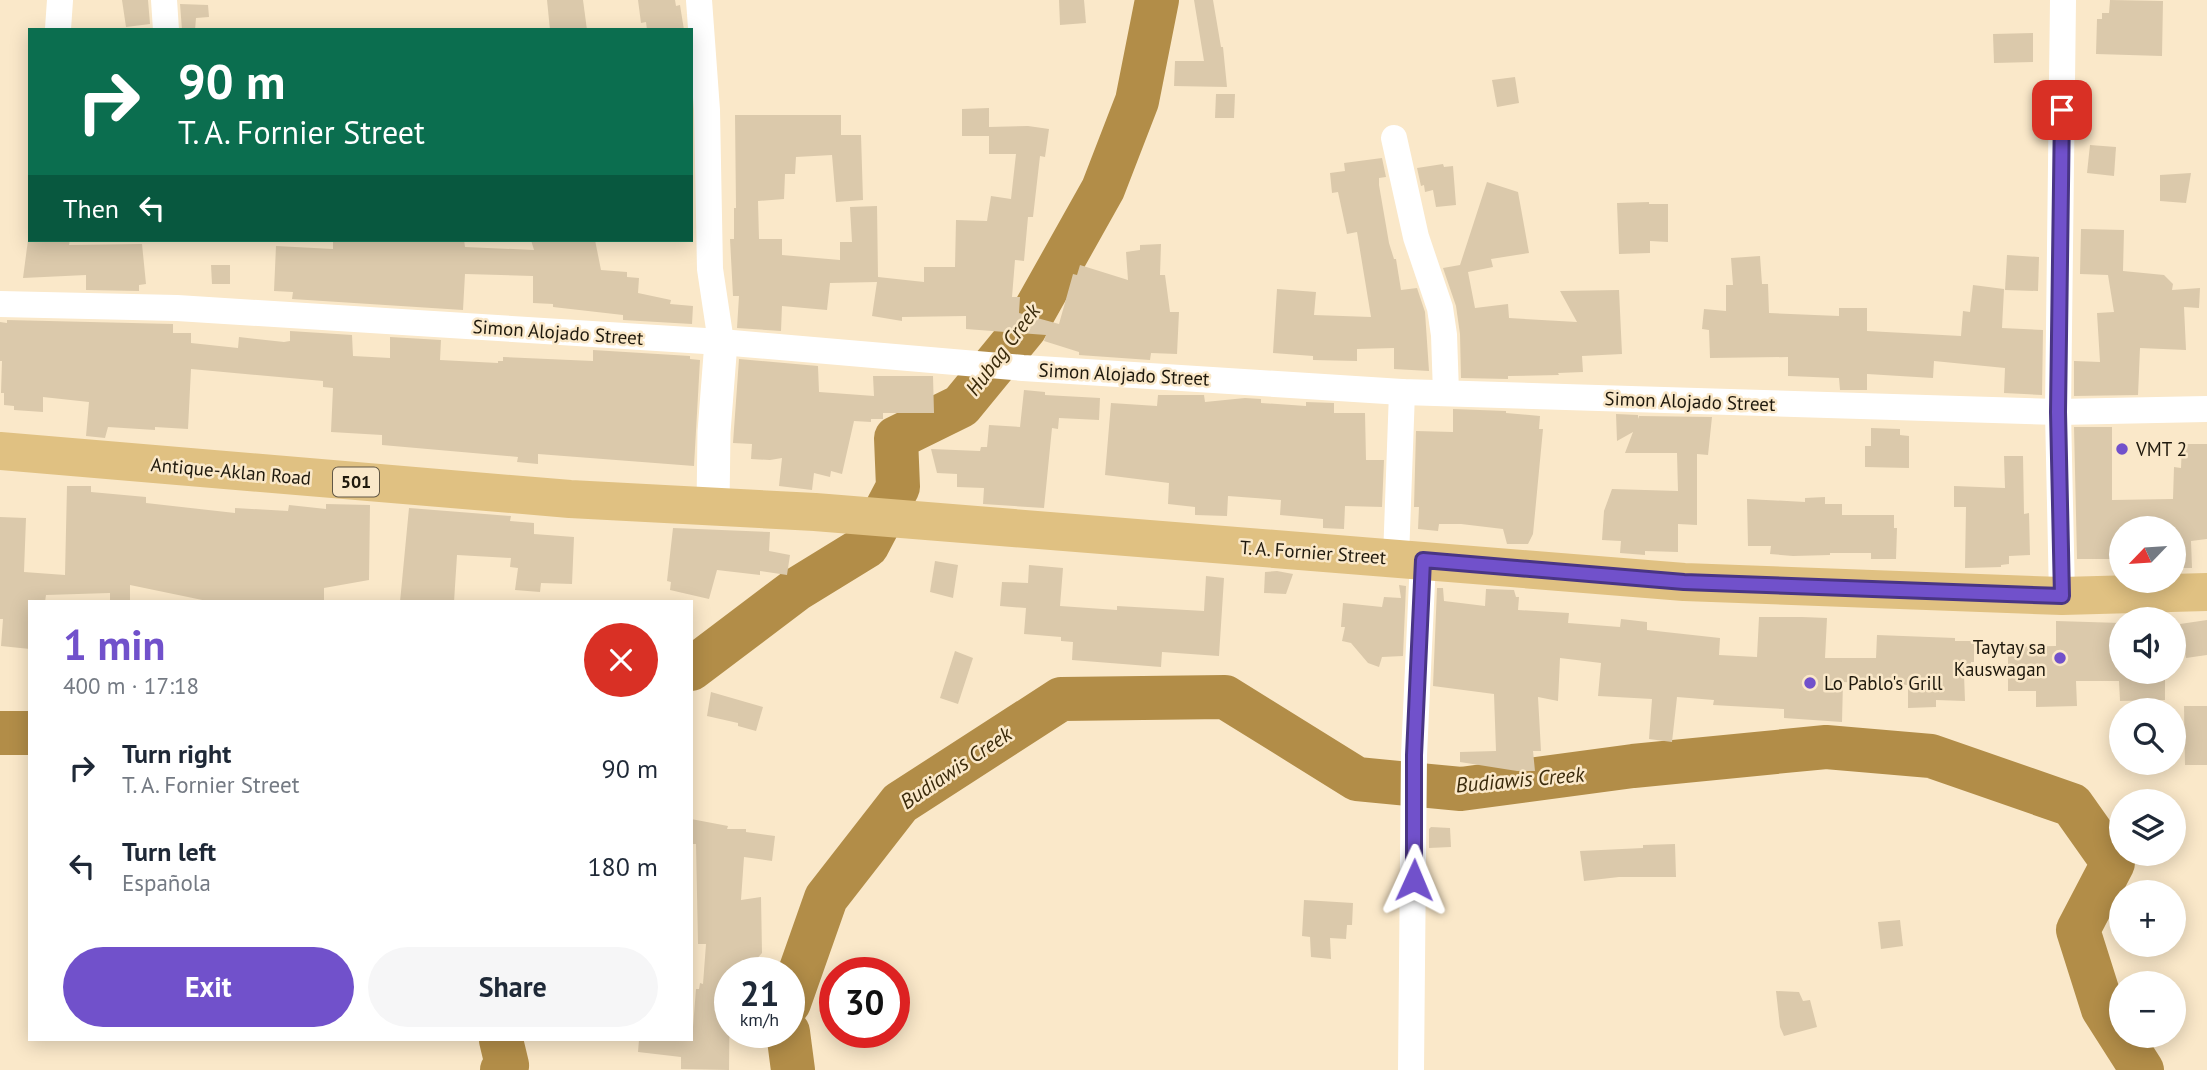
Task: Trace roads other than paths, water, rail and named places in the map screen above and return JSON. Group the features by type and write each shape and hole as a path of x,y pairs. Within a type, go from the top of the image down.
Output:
{"main road":[{"name":"Antique-Aklan Road","path":"0,451 529,495 713,506"},
{"name":"T. A. Fornier Street","path":"713,506 1684,582 2062,596 2207,592"}],"street":[{"path":"58,28 60,0"},
{"path":"164,0 166,28"},
{"path":"699,0 707,110 710,269 721,342 714,432 713,506"},
{"path":"2062,596 2058,412 2063,0"},
{"path":"1394,138 1416,237 1440,308 1446,393"},
{"name":"Simon Alojado Street","path":"0,304 177,308 721,342 1023,368 1402,391 2058,412 2207,409"},
{"path":"1402,391 1410,559 1414,755 1411,1070"}],"waterway":[{"name":"Hubag Creek","path":"693,667 797,589 867,546 898,487 896,438 961,406 1025,328 1103,189 1137,101 1157,0"},
{"name":"Budiawis Creek","path":"805,958 826,898 900,803 1061,699 1225,697 1357,779 1461,789 1633,766 1826,747 1931,756 2072,805 2113,863 2078,930 2103,1009 2142,1070"},
{"path":"0,733 28,733"},
{"path":"501,1041 507,1065 502,1070"},
{"name":"Budiawis Creek","path":"790,1048 793,1070"}],"place":[{"name":"VMT 2","path":"2122,449"},
{"name":"Taytay sa Kauswagan","path":"2060,658"},
{"name":"Lo Pablo's Grill","path":"1810,683"}]}
